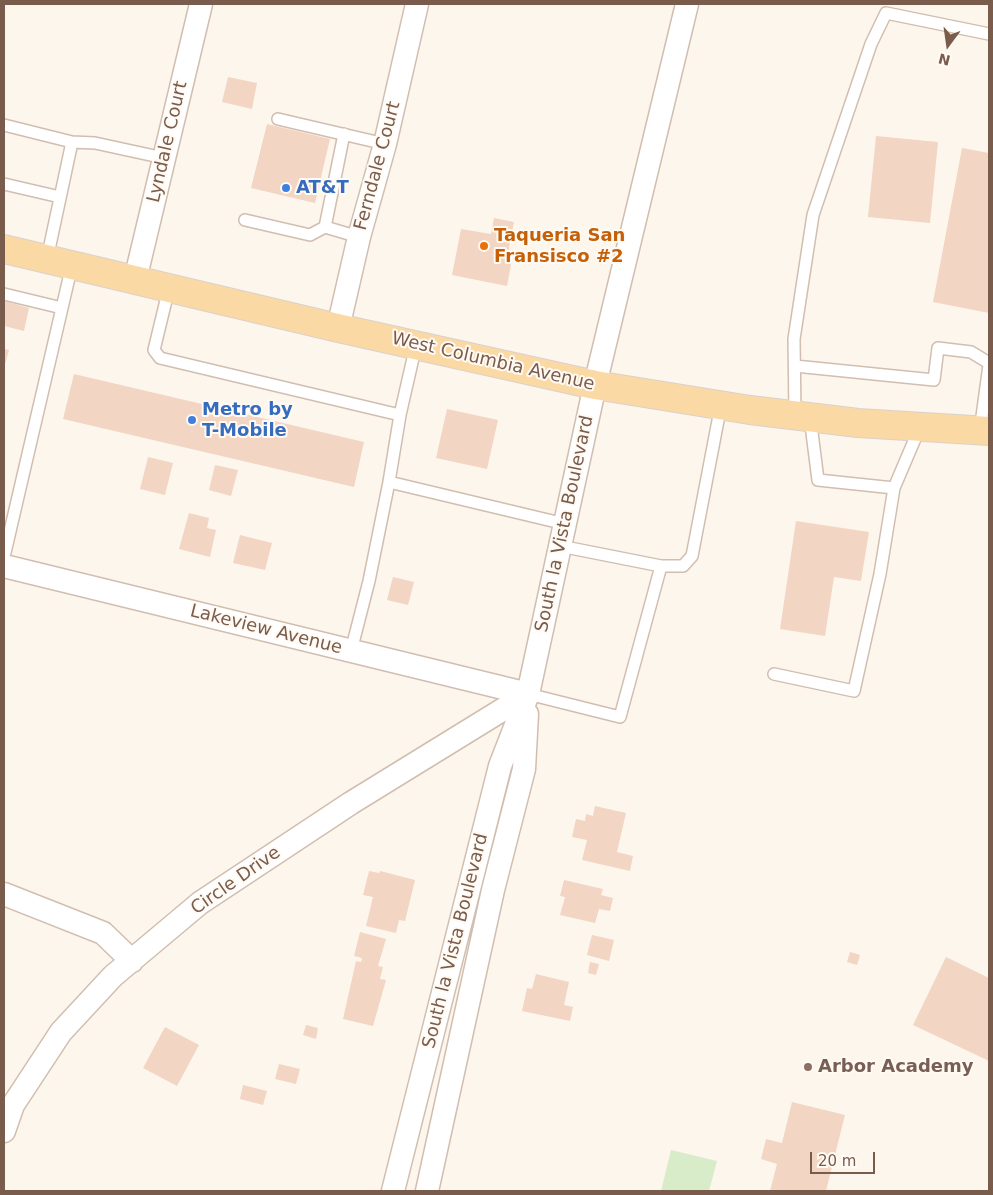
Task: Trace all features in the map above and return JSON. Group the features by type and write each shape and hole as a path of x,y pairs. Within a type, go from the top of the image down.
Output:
{"main road":[{"name":"West Columbia Avenue","path":"4,249 338,328 595,386 858,423 984,431"}],"street":[{"name":"Lyndale Court","path":"136,280 201,4"},
{"name":"Ferndale Court","path":"338,328 359,237 385,144 418,4"},
{"name":"South la Vista Boulevard","path":"392,1191 500,766 528,694 595,386 687,4"},
{"name":"Lakeview Avenue","path":"4,566 528,694"},
{"name":"South la Vista Boulevard","path":"426,1191 493,890 524,769 528,694"},
{"name":"Circle Drive","path":"4,1131 13,1105 61,1032 112,976 200,903 351,803 528,694"},
{"path":"4,894 103,933 132,961"}],"lane":[{"path":"894,488 818,480 803,416 795,366 794,339 814,215 871,44 886,13 989,34"},
{"path":"278,119 385,144"},
{"path":"4,125 72,142 95,143 164,158"},
{"path":"245,220 310,235 325,226 344,134"},
{"path":"4,557 62,308 60,197 72,142"},
{"path":"4,184 60,197"},
{"path":"325,226 359,237"},
{"path":"169,288 154,350 160,358 400,415"},
{"path":"4,294 62,308"},
{"path":"351,651 368,581 389,482 400,415 416,345"},
{"path":"795,366 934,380 938,348 971,352 989,364 984,431"},
{"path":"560,546 661,566 684,566 692,556 721,405"},
{"path":"774,674 854,692 880,574 894,488 920,427"},
{"path":"389,482 565,524"},
{"path":"528,694 620,717 661,566"}],"green space":[{"path":"671,1150 717,1161 709,1191 661,1191"}],"building":[{"path":"228,77 257,83 252,109 222,102"},
{"path":"267,124 330,139 315,203 251,188"},
{"path":"876,136 938,142 930,223 868,217"},
{"path":"962,148 989,153 989,313 933,302"},
{"name":"Taqueria San Fransisco #2","path":"494,218 514,222 507,258 512,259 507,286 452,275 461,229 491,234"},
{"path":"4,301 29,308 24,331 4,326"},
{"path":"4,349 9,350 4,368"},
{"path":"74,374 364,442 354,487 63,419"},
{"path":"447,409 498,420 487,469 436,458"},
{"path":"148,457 173,463 165,495 140,489"},
{"path":"215,465 238,470 231,496 209,490"},
{"path":"189,513 209,518 207,528 216,530 210,557 179,549"},
{"path":"796,521 869,532 861,581 834,577 825,636 780,629"},
{"path":"240,535 272,543 265,570 233,563"},
{"path":"393,577 414,582 408,605 387,600"},
{"path":"595,806 626,813 617,852 633,856 630,871 582,860 587,840 572,837 576,819 585,821 586,814 593,816"},
{"path":"369,871 379,873 380,871 415,880 405,921 399,920 396,933 366,926 373,897 363,895"},
{"path":"564,880 603,889 601,895 613,898 610,911 599,909 595,923 560,915 565,897 560,896"},
{"path":"360,932 386,939 378,966 383,967 380,979 386,980 373,1026 343,1019 356,961 361,962 362,958 354,956"},
{"path":"592,935 614,940 609,961 587,955"},
{"path":"850,952 860,955 857,965 847,962"},
{"path":"946,957 989,978 989,1061 913,1025"},
{"path":"590,962 599,964 596,975 588,973"},
{"path":"536,974 569,982 564,1005 573,1007 570,1021 522,1011 527,988 532,989"},
{"path":"306,1025 318,1028 316,1039 303,1035"},
{"path":"165,1027 199,1045 177,1086 143,1068"},
{"path":"279,1064 300,1069 296,1084 275,1079"},
{"path":"243,1085 267,1091 263,1105 240,1099"},
{"path":"792,1102 845,1115 826,1191 770,1191 777,1164 761,1159 766,1139 782,1143"}],"place":[{"name":"AT&T","path":"286,188"},
{"name":"Taqueria San Fransisco #2","path":"484,246"},
{"name":"Metro by T-Mobile","path":"192,420"},
{"name":"Arbor Academy","path":"808,1067"}]}
